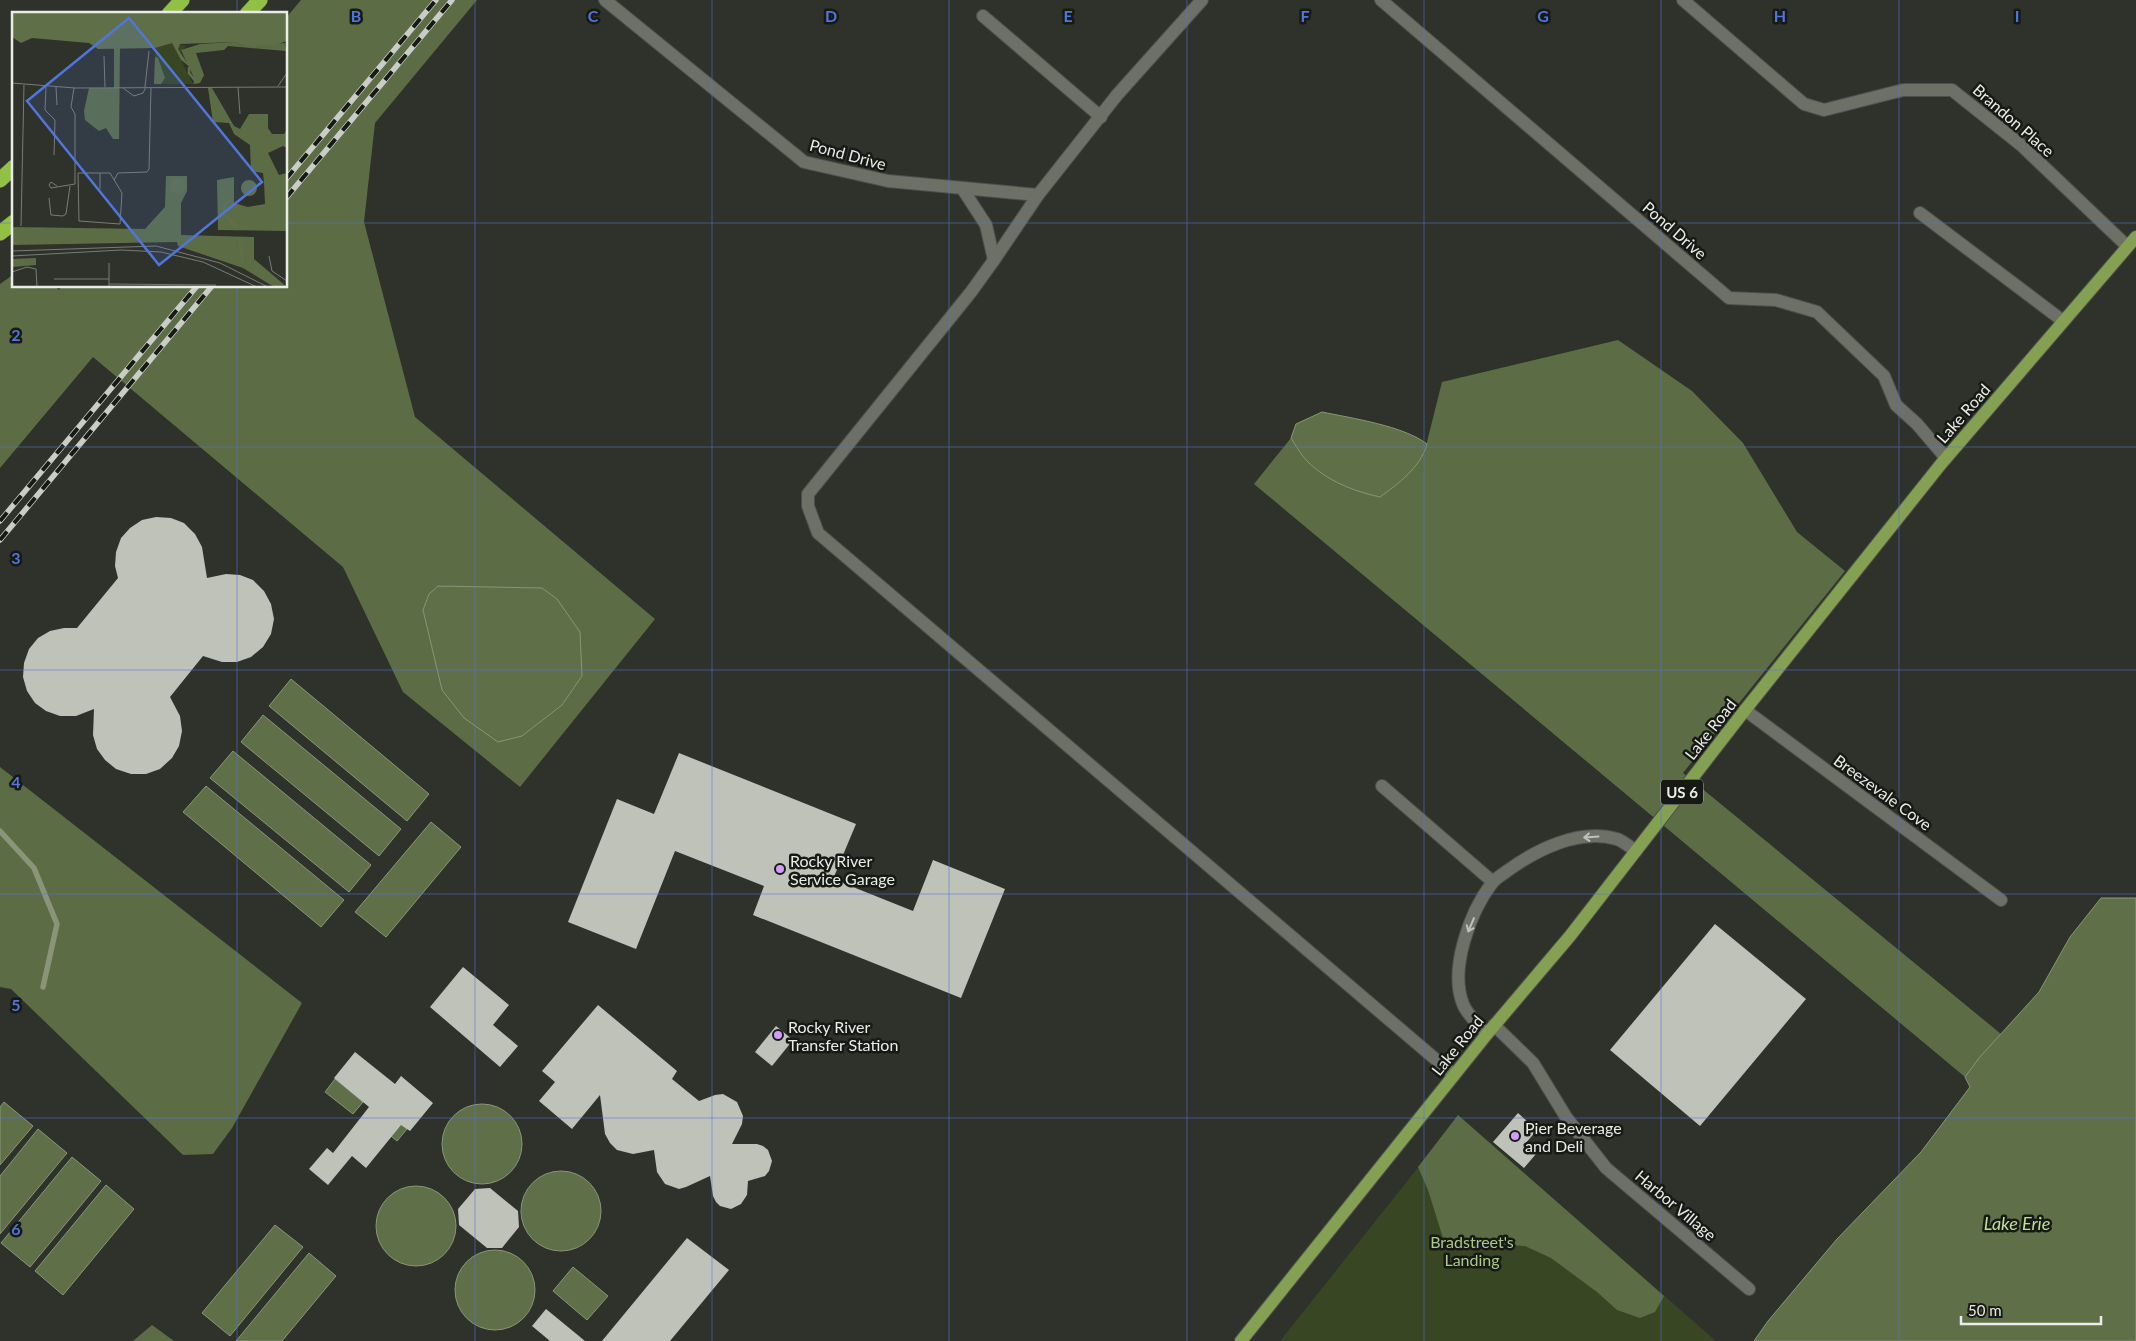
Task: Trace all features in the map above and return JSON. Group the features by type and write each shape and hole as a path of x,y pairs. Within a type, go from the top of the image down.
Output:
{"highway":[{"path":"171,12 182,0"},
{"path":"249,12 260,0"},
{"path":"0,180 12,169"},
{"path":"0,233 12,224"}],"main road":[{"name":"Lake Road","path":"1242,1341 1490,1030 1570,936 1745,710 1946,458 2132,242"}],"street":[{"name":"Pond Drive","path":"605,0 804,162 888,181 1038,195"},
{"path":"1202,0 1117,95 1038,195 971,292 808,494 808,506 818,533 1454,1075"},
{"name":"Pond Drive","path":"1381,0 1729,298 1776,300 1817,312 1884,376 1896,405 1917,424 1946,458"},
{"name":"Brandon Place","path":"1683,0 1804,104 1824,110 1904,90 1952,90 2021,145 2132,242"},
{"path":"983,16 1101,117"},
{"path":"962,188 986,225 994,260"},
{"path":"1920,213 2063,321"},
{"name":"Breezevale Cove","path":"1745,710 2001,900"},
{"path":"1382,786 1493,882 1517,864 1547,848 1576,838 1598,836 1618,839 1636,851"},
{"name":"Harbor Village","path":"1493,882 1464,939 1458,967 1458,988 1463,1006 1490,1030 1533,1063 1566,1117 1606,1168 1749,1289"}],"green space":[{"name":"Bradstreet's Landing","path":"1459,1116 1716,1341 1280,1341"}],"shaded area":[{"path":"301,0 477,0 375,123 364,222 415,417 655,619 520,787 403,692 343,567 93,357 0,468 0,284 12,275 12,288 56,288 59,290 60,288 288,288 288,16","holes":["423,610 582,676 562,705 522,736 431,641"]},
{"path":"1618,340 1692,391 1743,443 1797,532 1845,571 1683,773 2001,1034 1965,1077 1254,484 1291,438 1306,460 1424,454 1442,382"},
{"path":"0,767 302,1003 232,1128 213,1154 183,1155 11,989 0,987"},
{"path":"1458,1115 1664,1296 1655,1312 1640,1318 1617,1310 1597,1292 1551,1258 1525,1246 1489,1244 1462,1246 1443,1238 1428,1190 1418,1167"},
{"path":"152,1325 174,1341 133,1341"}],"water":[{"path":"1322,412 1362,420 1405,432 1427,444 1420,460 1414,467 1401,481 1380,497 1360,492 1332,480 1315,468 1303,456 1291,438 1296,424"},
{"path":"438,586 542,588 557,599 580,632 582,676 562,705 522,736 498,742 464,718 442,690 423,610 429,594"},
{"path":"291,679 429,794 407,821 269,706"},
{"path":"263,715 401,829 379,856 241,742"},
{"path":"233,751 371,865 349,892 210,778"},
{"path":"206,786 344,900 321,927 183,812"},
{"path":"431,822 461,847 386,937 355,912"},
{"name":"Lake Erie","path":"2101,898 2136,898 2136,1341 1754,1341 1768,1321 1837,1239 1921,1152 1970,1087 1965,1077 1979,1058 2039,992 2070,937"},
{"path":"335,1079 363,1102 353,1114 325,1092"},
{"path":"4,1102 33,1126 0,1165 0,1107"},
{"path":"482,1104 497,1107 510,1116 519,1129 522,1144 519,1159 510,1172 497,1181 482,1184 467,1181 454,1172 445,1159 442,1144 445,1129 454,1116 467,1107"},
{"path":"381,1107 407,1129 397,1141 371,1120"},
{"path":"38,1129 67,1153 0,1234 0,1176"},
{"path":"72,1157 101,1181 30,1267 1,1243"},
{"path":"561,1171 576,1174 589,1183 598,1196 601,1211 598,1226 589,1239 576,1248 561,1251 546,1248 533,1239 524,1226 521,1211 524,1196 533,1183 546,1174"},
{"path":"106,1185 134,1209 63,1295 35,1271"},
{"path":"416,1186 431,1189 444,1198 453,1211 456,1226 453,1241 444,1254 431,1263 416,1266 401,1263 388,1254 379,1241 376,1226 379,1211 388,1198 401,1189"},
{"path":"275,1225 303,1247 230,1336 202,1313"},
{"path":"495,1250 510,1253 523,1262 532,1275 535,1290 532,1305 523,1318 510,1327 495,1330 480,1327 467,1318 458,1305 455,1290 458,1275 467,1262 480,1253"},
{"path":"309,1253 336,1276 282,1341 236,1341"},
{"path":"573,1267 608,1296 587,1320 553,1291"}],"building":[{"path":"156,517 171,518 184,523 195,534 202,547 207,578 226,574 240,575 253,580 264,591 271,604 274,619 271,634 263,647 251,657 237,662 222,662 203,656 170,697 180,716 182,731 179,746 172,758 160,769 146,774 131,774 116,769 105,760 97,749 93,735 94,709 76,716 60,716 46,711 35,703 27,691 23,677 24,663 29,649 38,638 50,631 77,628 118,578 115,566 116,552 121,538 130,528 142,520"},
{"name":"Rocky River Service Garage","path":"679,753 856,824 833,879 913,911 933,860 1005,889 961,998 753,915 764,886 675,851 636,949 568,922 617,799 654,814"},
{"path":"1715,924 1806,999 1700,1126 1610,1050"},
{"path":"463,967 509,1005 493,1025 518,1046 500,1067 430,1007"},
{"path":"598,1005 677,1071 672,1079 699,1101 723,1094 737,1102 743,1116 742,1124 732,1144 757,1144 763,1146 768,1150 772,1161 769,1171 765,1176 748,1181 747,1195 741,1204 731,1209 720,1206 713,1196 710,1176 679,1189 665,1184 657,1172 654,1150 633,1154 617,1150 605,1134 600,1095 572,1129 539,1101 555,1082 542,1071"},
{"name":"Rocky River Transfer Station","path":"776,1026 793,1040 772,1066 755,1052"},
{"path":"355,1052 395,1084 401,1076 433,1103 410,1131 401,1125 366,1168 352,1156 328,1185 309,1169 327,1148 333,1153 369,1107 334,1078"},
{"name":"Pier Beverage and Deli","path":"1518,1113 1537,1130 1525,1144 1536,1154 1524,1168 1493,1142"},
{"path":"490,1188 518,1211 519,1227 502,1248 487,1248 459,1225 458,1209 475,1189"},
{"path":"687,1238 729,1270 670,1341 602,1341"},
{"path":"546,1309 585,1341 550,1341 532,1326"}],"waterway":[{"path":"0,831 34,868 57,924 43,987"}],"railway":[{"path":"288,177 436,0"},
{"path":"288,196 452,0"},
{"path":"0,521 195,288"},
{"path":"0,540 210,288"}],"place":[{"name":"Rocky River Service Garage","path":"780,869"},
{"name":"Rocky River Transfer Station","path":"778,1035"},
{"name":"Pier Beverage and Deli","path":"1515,1136"}]}
